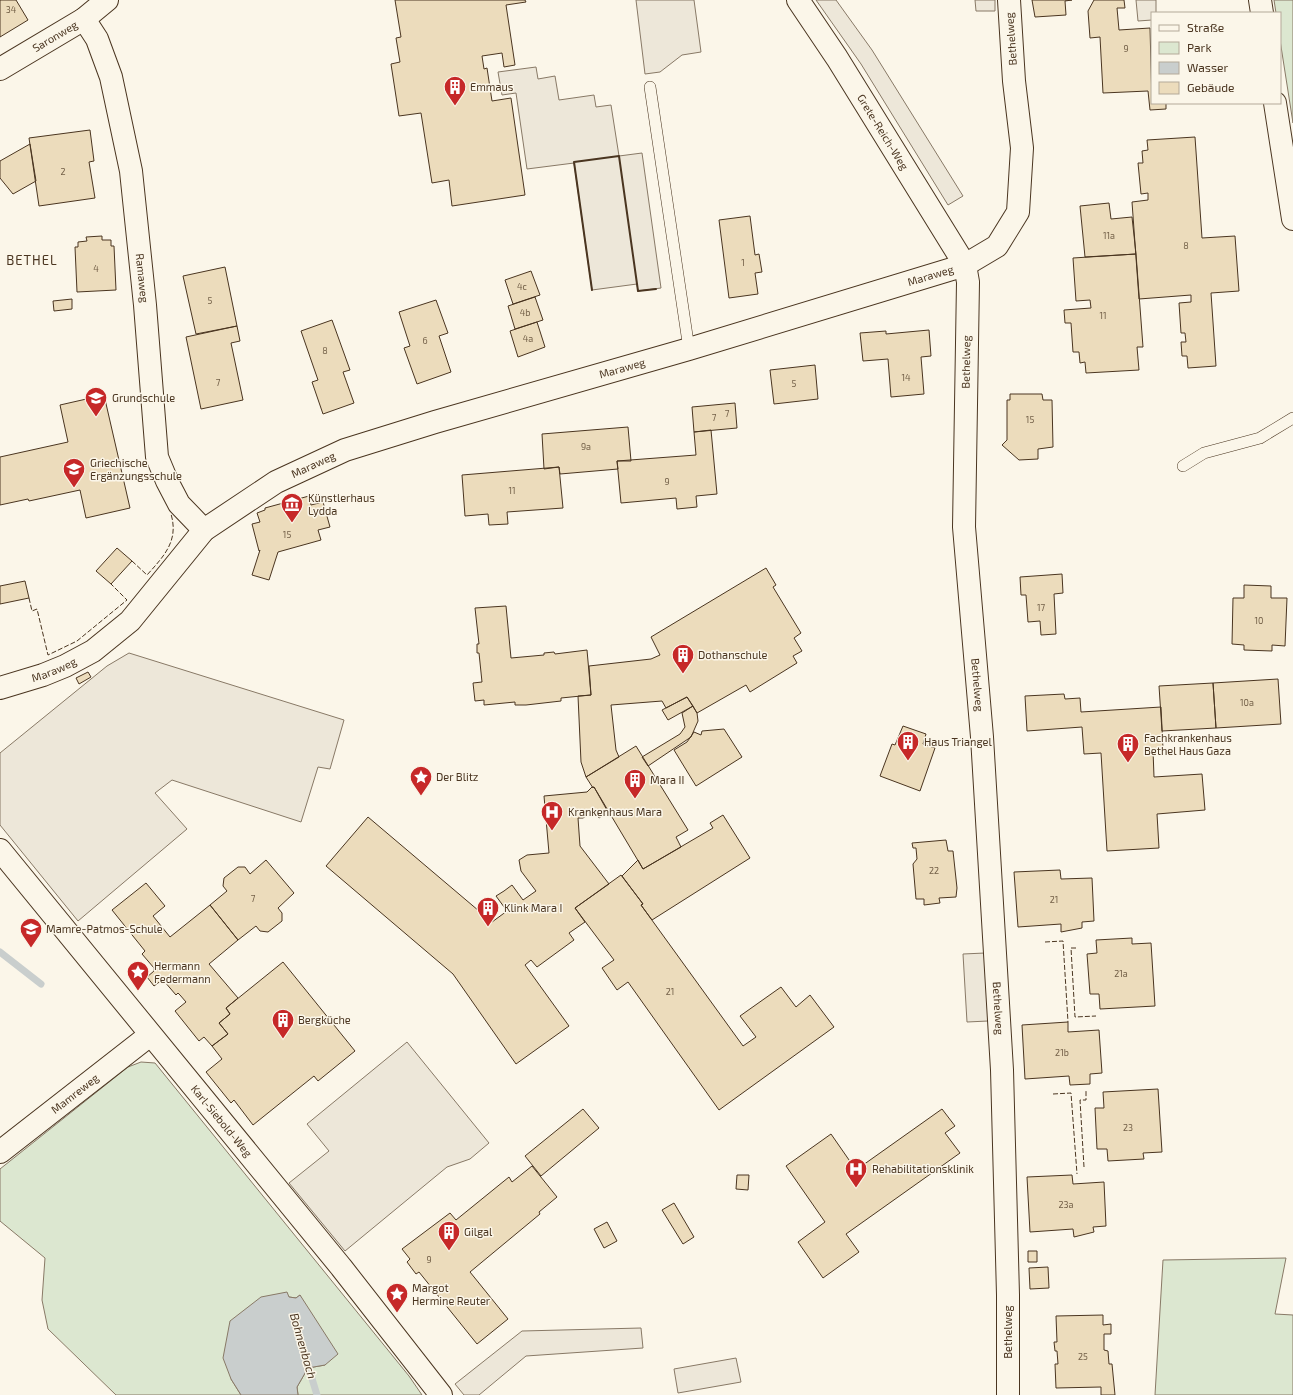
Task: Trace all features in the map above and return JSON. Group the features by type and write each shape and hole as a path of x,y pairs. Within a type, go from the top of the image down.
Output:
{"street":[{"name":"Saronweg","path":"0,69 84,19 107,0"},
{"name":"Grete-Reich-Weg","path":"798,0 838,58 965,265"},
{"name":"Bethelweg","path":"1008,1395 1008,1295 1002,1070 982,736 964,528 968,282 965,265 997,246 1018,212 1022,148 1014,81 1009,0"},
{"path":"1260,0 1262,12"},
{"name":"Ramaweg","path":"84,19 97,40 111,77 131,171 145,305 158,457 167,482 179,504 204,530"},
{"path":"1275,104 1293,219"},
{"name":"Maraweg","path":"0,688 43,675 65,666 92,651 130,621 204,530 240,504 276,482 345,450 435,422 689,349 965,265"},
{"name":"Karl-Siebold-Weg","path":"0,850 341,1268 441,1395"},
{"name":"Mamreweg","path":"0,1152 150,1035"}],"lane":[{"path":"650,87 689,349"},
{"path":"1184,466 1204,453 1260,438 1293,418"}],"green space":[{"path":"1274,0 1293,0 1293,123 1281,46 1281,12 1276,12"},
{"path":"141,1062 155,1063 409,1376 422,1395 298,1395 297,1387 308,1368 325,1365 300,1295 296,1298 289,1297 231,1379 241,1395 116,1395 48,1329 42,1300 45,1258 0,1221 0,1169 128,1067"},
{"path":"1286,1258 1275,1314 1293,1315 1293,1395 1155,1395 1163,1260"}],"shaded area":[{"path":"636,0 694,0 701,52 682,55 660,72 645,74"},
{"path":"816,0 836,0 872,50 963,196 948,205 861,64"},
{"path":"975,0 995,0 995,11 976,11"},
{"path":"1136,0 1156,0 1156,12 1151,12 1151,20 1138,21"},
{"path":"536,67 538,79 555,76 559,100 594,95 596,107 611,105 619,156 642,153 661,288 638,291 637,284 592,290 574,163 527,169 516,93 502,95 498,72"},
{"path":"129,653 344,720 330,769 318,767 301,822 172,780 155,793 187,829 78,921 0,825 0,753 107,666"},
{"path":"985,953 988,1021 967,1022 963,954"},
{"path":"407,1042 489,1143 470,1159 447,1167 345,1251 289,1183 329,1151 307,1124"},
{"path":"641,1328 643,1348 526,1356 479,1395 464,1395 455,1384 522,1331"},
{"path":"736,1358 741,1382 678,1393 674,1369"}],"water":[{"path":"287,1292 289,1297 296,1298 300,1295 338,1354 325,1365 308,1368 297,1387 298,1395 241,1395 231,1379 223,1358 230,1321 261,1297"}],"building":[{"path":"0,0 16,0 28,20 0,37"},
{"name":"Emmaus","path":"395,0 525,0 526,2 506,5 515,65 504,67 502,53 482,56 484,69 487,68 492,101 511,98 525,195 452,206 449,180 432,183 421,113 399,116 391,64 400,62 396,38 401,37"},
{"path":"1032,0 1072,0 1065,1 1066,15 1035,17"},
{"path":"1094,0 1124,0 1125,8 1117,8 1119,30 1150,28 1151,104 1166,104 1166,109 1150,110 1148,91 1103,93 1100,37 1090,38 1088,11"},
{"path":"90,130 94,161 89,162 95,198 39,206 29,138"},
{"path":"1195,137 1202,238 1235,236 1239,291 1211,293 1216,366 1188,368 1187,356 1182,356 1181,342 1186,342 1185,333 1181,333 1179,303 1191,302 1191,295 1139,299 1132,202 1148,200 1148,193 1141,194 1138,163 1143,163 1142,151 1148,150 1147,140"},
{"path":"30,144 36,181 13,194 0,178 0,161"},
{"path":"1109,203 1111,219 1132,217 1136,254 1085,257 1080,206"},
{"path":"750,216 755,255 759,254 762,272 755,273 758,294 729,298 719,220"},
{"path":"102,236 102,240 111,240 111,246 114,246 116,290 77,292 75,247 78,247 78,242 87,241 86,237"},
{"path":"1136,254 1143,347 1137,347 1139,370 1086,373 1085,362 1080,363 1079,352 1073,352 1071,323 1065,323 1064,310 1091,308 1090,300 1076,301 1073,258"},
{"path":"225,267 237,326 196,334 183,276"},
{"path":"531,271 540,295 513,304 505,280"},
{"path":"535,297 543,320 515,329 508,306"},
{"path":"72,299 72,309 54,311 53,301"},
{"path":"436,300 448,333 439,336 451,372 417,384 404,348 410,346 399,312"},
{"path":"332,320 350,370 343,372 354,403 323,414 312,382 318,380 301,331"},
{"path":"537,322 545,347 518,357 510,331"},
{"path":"237,326 240,341 231,343 243,400 201,409 186,337"},
{"path":"929,330 931,356 921,357 924,394 891,397 888,359 863,361 860,333 886,331 886,334"},
{"path":"815,365 818,399 774,404 770,370"},
{"path":"1010,394 1042,394 1043,400 1052,400 1053,447 1038,449 1038,459 1019,460 1002,445 1007,440 1007,400 1010,400"},
{"path":"104,395 130,508 86,518 80,490 29,501 28,499 0,505 0,457 68,442 60,405"},
{"path":"735,403 737,428 694,432 692,407"},
{"path":"628,427 631,461 617,461 618,469 560,474 559,467 544,469 542,434"},
{"path":"711,430 717,494 696,496 697,507 677,509 676,498 621,503 617,461 696,455 694,432"},
{"path":"559,467 563,508 507,512 508,524 489,525 488,514 465,516 462,475"},
{"path":"309,496 311,505 323,502 330,527 318,530 321,540 278,552 269,580 252,575 260,550 259,551 252,524 260,522 257,513 265,510 265,508"},
{"path":"117,548 132,561 111,584 96,571"},
{"name":"Dothanschule","path":"766,568 776,585 773,587 801,633 794,638 802,651 793,656 797,663 750,692 746,685 697,713 687,697 666,708 662,701 611,705 616,750 619,757 586,777 581,762 578,696 591,695 589,666 651,659 660,655 651,637"},
{"path":"1062,574 1063,593 1054,594 1056,634 1041,635 1040,621 1028,622 1026,595 1021,595 1020,577"},
{"path":"25,581 29,598 0,604 0,586"},
{"path":"1244,585 1271,586 1271,598 1287,598 1285,646 1272,645 1272,651 1244,650 1244,645 1232,644 1233,598 1244,598"},
{"path":"506,606 511,658 544,655 544,653 554,652 555,654 587,650 591,695 561,698 561,701 526,705 515,705 515,702 484,705 484,700 475,701 473,683 482,682 479,653 477,653 477,644 479,644 475,608"},
{"path":"88,672 91,677 79,684 76,678"},
{"path":"1278,679 1281,724 1216,728 1213,683"},
{"path":"1213,683 1216,728 1162,731 1159,686"},
{"name":"Fachkrankenhaus Bethel Haus Gaza","path":"1064,694 1065,699 1080,698 1081,712 1161,707 1163,749 1153,750 1154,777 1202,774 1205,810 1157,814 1159,848 1107,851 1101,753 1084,754 1082,727 1027,731 1025,696"},
{"path":"687,697 693,706 668,720 662,710"},
{"path":"693,706 697,713 698,721 691,737 648,766 642,757 680,734 685,727 682,713"},
{"name":"Haus Triangel","path":"903,726 926,734 923,744 935,748 920,791 880,776 892,744 895,745"},
{"path":"724,729 742,757 696,786 674,750 687,742 694,732 701,735 702,731"},
{"name":"Mara II","path":"636,746 688,830 676,837 681,847 643,869 594,787 593,788 586,777"},
{"name":"Klink Mara I","path":"594,787 608,812 599,818 595,811 583,818 578,818 580,846 609,884 575,908 585,922 569,933 574,940 537,967 531,960 525,965 569,1026 516,1064 453,974 326,866 368,817 492,922 507,911 496,896 512,885 523,900 536,891 521,871 519,860 527,855 549,853 544,796 587,792"},
{"path":"723,815 750,858 652,920 641,905 643,904 622,876 638,860 643,869 713,828 710,823"},
{"path":"946,840 948,851 953,851 957,888 956,897 939,898 940,903 924,905 924,899 916,899 913,864 917,859 916,848 913,848 912,843"},
{"path":"266,860 294,893 278,908 282,913 282,921 268,932 260,931 256,926 238,940 210,905 227,891 223,886 224,878 238,867 245,867 250,874"},
{"path":"1060,870 1061,879 1092,878 1094,921 1082,922 1082,928 1061,932 1061,924 1018,927 1014,872"},
{"path":"621,875 743,1046 756,1037 740,1016 781,987 796,1007 810,995 834,1027 719,1110 628,982 617,990 602,968 614,960 575,908"},
{"path":"146,883 165,906 153,916 170,937 210,905 238,940 209,964 238,998 226,1008 230,1014 219,1023 228,1034 212,1046 204,1037 199,1041 175,1011 186,1002 180,995 178,993 176,995 164,981 162,980 154,986 147,977 154,971 154,968 142,954 145,951 112,910"},
{"path":"1132,938 1132,944 1151,943 1155,1006 1100,1009 1099,994 1090,994 1087,954 1097,953 1096,940"},
{"name":"Bergküche","path":"283,962 355,1051 318,1081 314,1076 253,1125 234,1100 231,1103 206,1072 222,1059 212,1046 228,1034 219,1023 230,1014 226,1008"},
{"path":"1068,1022 1068,1032 1099,1030 1102,1073 1090,1074 1090,1084 1070,1085 1069,1076 1025,1079 1022,1025"},
{"path":"1158,1089 1162,1152 1143,1153 1144,1159 1108,1161 1107,1149 1097,1149 1095,1108 1104,1108 1103,1092"},
{"path":"583,1109 599,1128 541,1176 525,1156"},
{"name":"Rehabilitationsklinik","path":"942,1109 955,1126 945,1133 960,1153 846,1234 859,1252 823,1278 798,1242 825,1222 786,1166 831,1134 856,1170"},
{"name":"Gilgal","path":"532,1166 557,1197 539,1212 540,1214 470,1272 508,1319 477,1344 419,1272 416,1274 407,1262 410,1259 402,1249 450,1213 456,1220 509,1177 512,1182"},
{"path":"737,1175 749,1175 748,1190 736,1189"},
{"path":"1072,1175 1073,1184 1104,1182 1106,1226 1093,1227 1094,1232 1074,1237 1073,1229 1030,1232 1027,1177"},
{"path":"674,1203 694,1237 683,1244 662,1210"},
{"path":"607,1222 617,1241 604,1248 594,1229"},
{"path":"1028,1251 1037,1251 1037,1262 1028,1262"},
{"path":"1048,1267 1049,1288 1030,1289 1029,1268"},
{"path":"1103,1315 1103,1325 1111,1324 1111,1334 1104,1334 1104,1350 1108,1351 1109,1364 1112,1364 1115,1395 1101,1395 1101,1387 1056,1388 1055,1364 1058,1364 1057,1351 1055,1351 1054,1342 1057,1342 1056,1316"}],"waterway":[{"name":"Bohnenbach","path":"0,952 41,984"},
{"name":"Bohnenbach","path":"306,1359 317,1395"}],"fence":[{"path":"132,561 147,575 159,561 168,548 171,540 173,532 171,514"},
{"path":"29,598 32,611 37,609 48,655 77,641 127,600 111,584"},
{"path":"1045,942 1063,941 1068,1022"},
{"path":"1076,948 1071,948 1075,1017 1096,1016"},
{"path":"1084,1167 1080,1100 1086,1100 1086,1090"},
{"path":"1053,1094 1071,1093 1077,1174"}],"wall":[{"path":"592,290 574,162 619,156 638,291 656,289"}],"place":[{"name":"Emmaus","path":"455,106"},
{"name":"Grundschule","path":"96,418"},
{"name":"Griechische Ergänzungsschule","path":"74,488"},
{"name":"Künstlerhaus Lydda","path":"292,524"},
{"name":"Dothanschule","path":"683,674"},
{"name":"Haus Triangel","path":"908,762"},
{"name":"Fachkrankenhaus Bethel Haus Gaza","path":"1128,764"},
{"name":"Der Blitz","path":"421,796"},
{"name":"Mara II","path":"635,800"},
{"name":"Krankenhaus Mara","path":"552,832"},
{"name":"Klink Mara I","path":"488,928"},
{"name":"Mamre-Patmos-Schule","path":"31,948"},
{"name":"Hermann Federmann","path":"138,992"},
{"name":"Bergküche","path":"283,1040"},
{"name":"Rehabilitationsklinik","path":"856,1188"},
{"name":"Gilgal","path":"449,1252"},
{"name":"Margot Hermine Reuter","path":"397,1314"}],"district":[{"name":"BETHEL","path":"32,260"}]}
